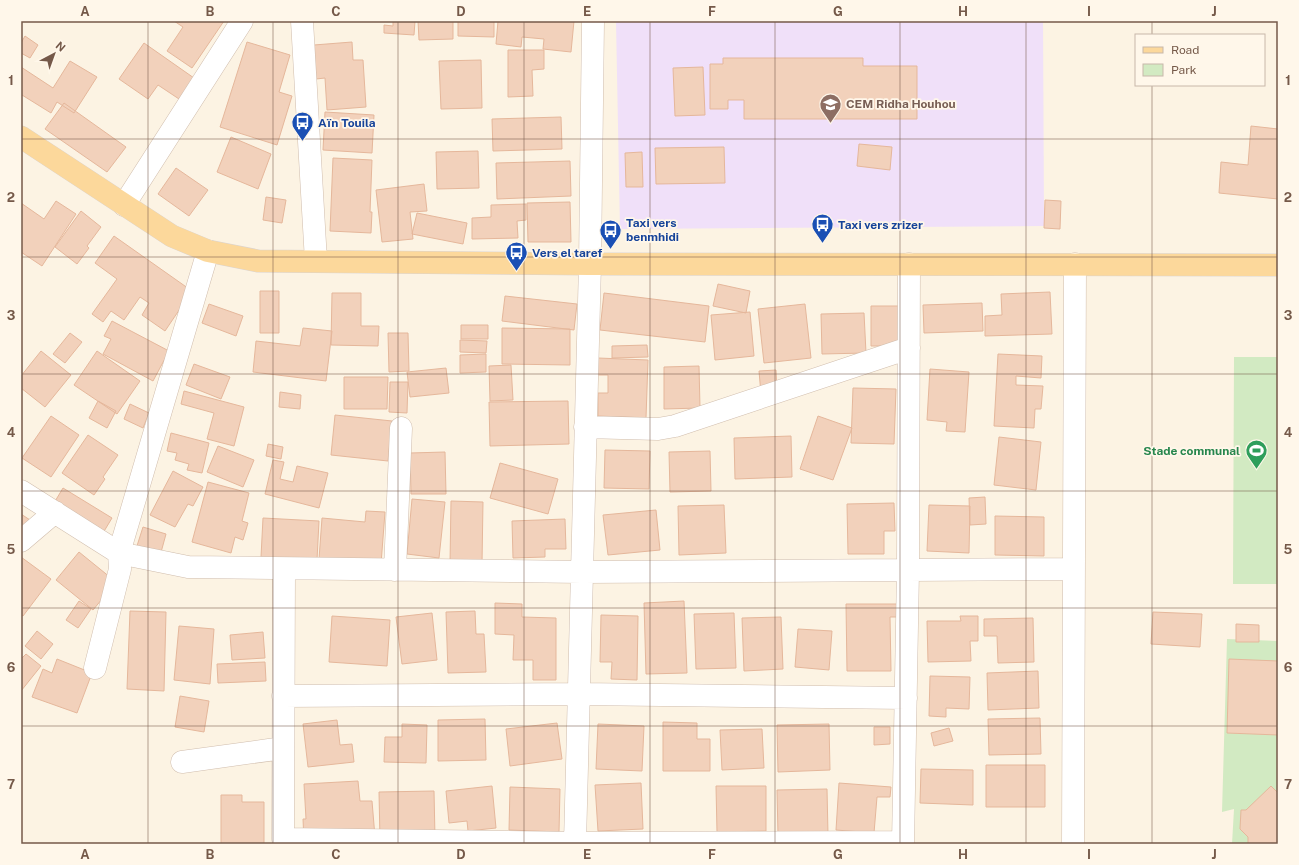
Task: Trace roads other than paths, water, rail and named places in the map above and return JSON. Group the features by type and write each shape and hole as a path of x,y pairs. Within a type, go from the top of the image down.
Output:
{"main road":[{"path":"21,137 172,236 208,251 258,261 590,264 1278,265"}],"street":[{"path":"124,205 242,21"},
{"path":"302,21 316,261"},
{"path":"575,843 590,264 593,21"},
{"path":"95,668 120,569 119,553 208,251"},
{"path":"284,569 283,839 575,843 903,843 908,570 909,264"},
{"path":"1073,844 1075,264"},
{"path":"586,427 658,429 675,426 908,348"},
{"path":"395,570 401,428"},
{"path":"21,491 119,553 188,567 582,572 1074,569"},
{"path":"21,540 55,512"},
{"path":"283,696 579,694 906,698"},
{"path":"182,762 283,748"}],"place":[{"name":"CEM Ridha Houhou","path":"831,124"},
{"name":"Aïn Touila","path":"303,142"},
{"name":"Taxi vers zrizer","path":"822,244"},
{"name":"Taxi vers benmhidi","path":"610,250"},
{"name":"Vers el taref","path":"516,272"},
{"name":"Stade communal","path":"1256,470"}]}
